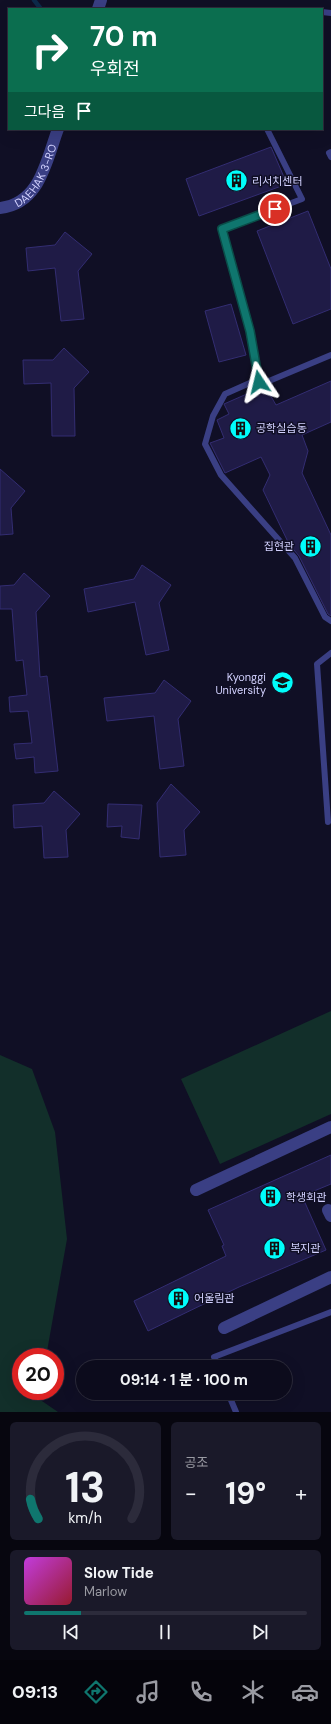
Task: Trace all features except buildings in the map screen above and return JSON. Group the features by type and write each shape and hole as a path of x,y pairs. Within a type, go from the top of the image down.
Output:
{"street":[{"name":"DAEHAK 3-RO","path":"0,208 19,203 30,195 38,182 58,130"},
{"path":"196,1190 331,1127"},
{"path":"224,1328 331,1277"}],"lane":[{"path":"259,382 250,331 222,229 302,199 268,130"},
{"path":"331,152 329,153 331,157"},
{"path":"331,355 268,381 252,382 225,394 213,416 205,444 221,475 295,558 325,617 331,621"},
{"path":"328,822 317,664 331,653"},
{"path":"215,1360 214,1357 331,1312"},
{"path":"231,1400 236,1412"}],"green space":[{"path":"331,1011 331,1114 220,1164 181,1079"},
{"path":"0,1055 32,1069 55,1132 67,1239 48,1348 12,1348 12,1400 40,1400 58,1412 0,1412"}],"waterway":[{"path":"34,0 40,8"}],"place":[{"name":"리서치센터","path":"236,181"},
{"name":"공학실습동","path":"241,428"},
{"name":"집현관","path":"310,546"},
{"name":"Kyonggi University","path":"282,683"},
{"name":"학생회관","path":"270,1197"},
{"name":"복지관","path":"274,1248"},
{"name":"어울림관","path":"178,1298"}],"route":[{"path":"259,382 250,331 222,229 275,209"}]}
